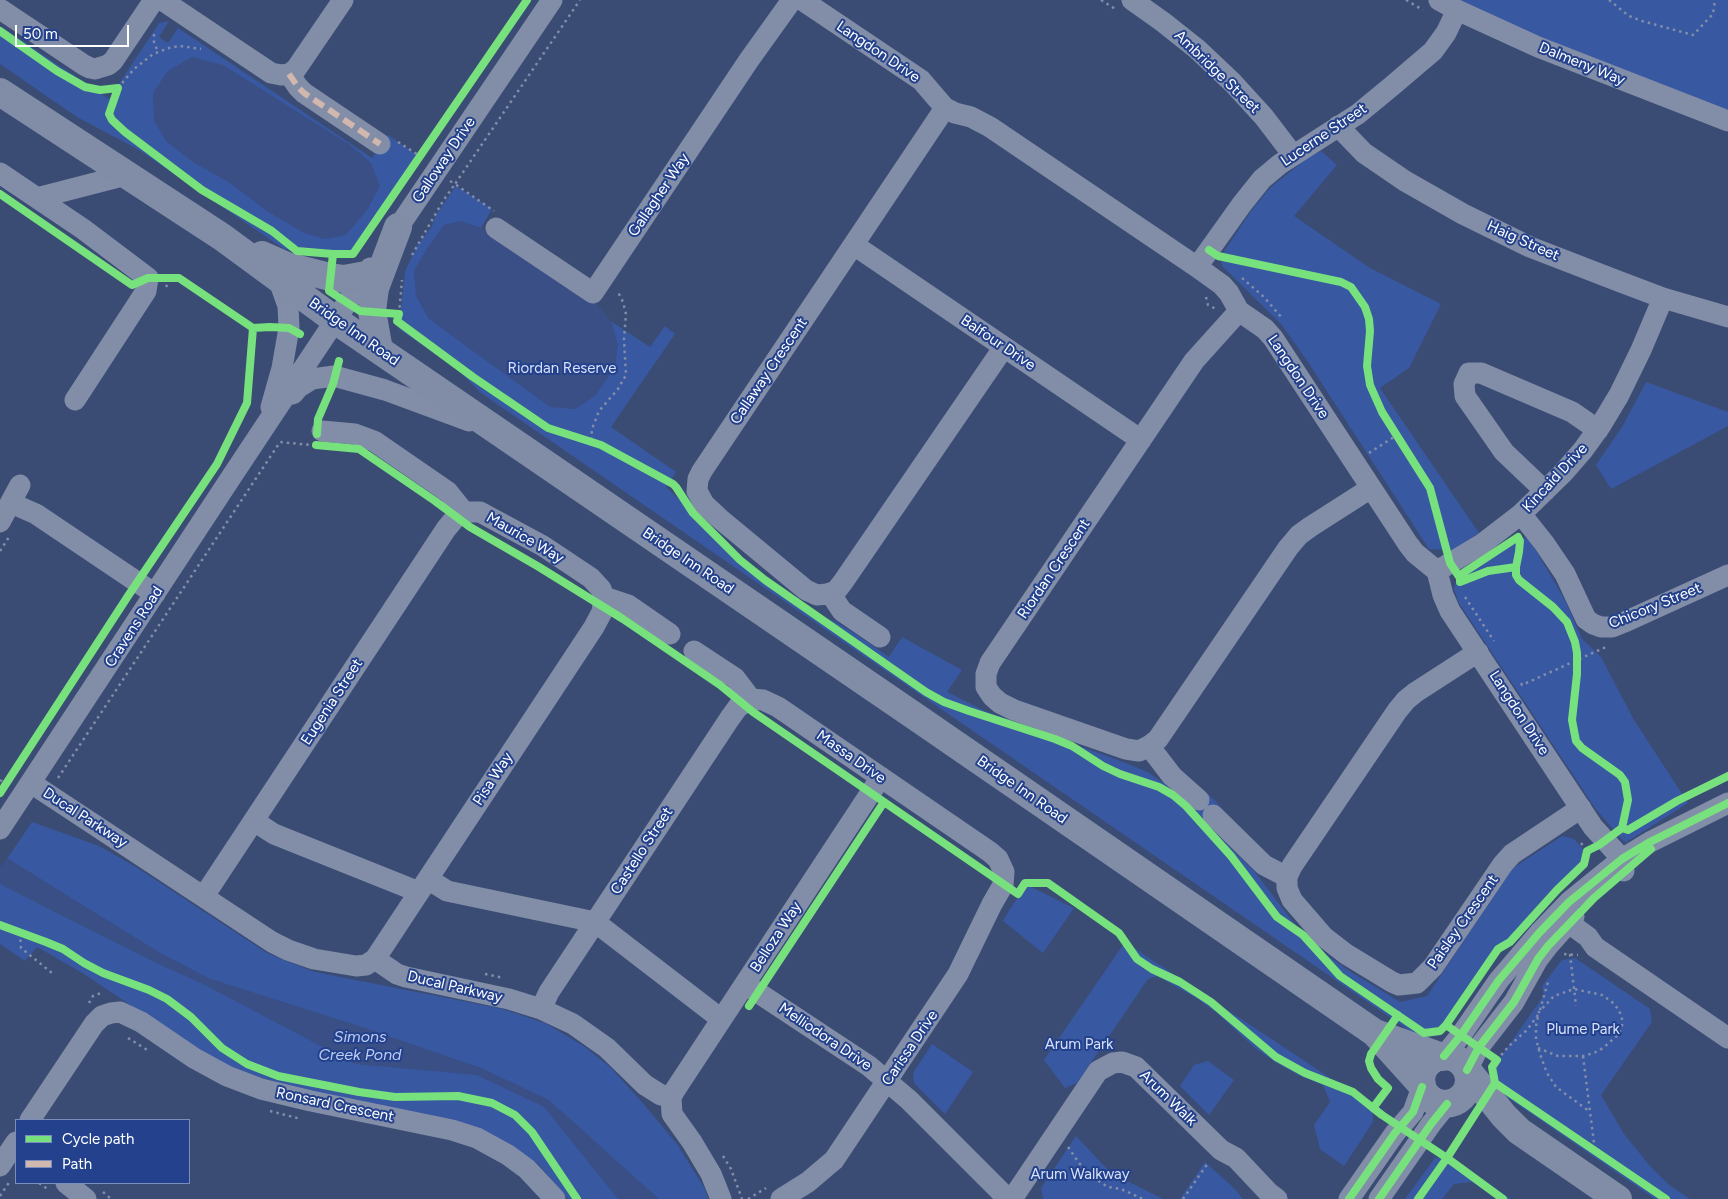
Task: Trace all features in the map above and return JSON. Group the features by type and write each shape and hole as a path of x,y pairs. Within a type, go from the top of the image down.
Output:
{"main road":[{"name":"Bridge Inn Road","path":"0,92 222,237 336,320 496,431 679,554 1375,1033 1470,1061"},
{"path":"379,350 372,311 375,288 398,227"},
{"path":"222,237 288,266 344,279 366,275"},
{"name":"Bridge Inn Road","path":"1375,1033 1422,1086"},
{"path":"1470,1061 1469,1086 1456,1102 1439,1104 1426,1095 1422,1086 1424,1070 1428,1063 1470,1061"},
{"path":"1470,1061 1504,1116 1519,1131 1618,1199"},
{"path":"1448,1104 1519,1131"}],"street":[{"path":"0,8 90,68 102,68 113,61 162,2 271,73 281,75 289,74 296,69 343,0"},
{"name":"Galloway Drive","path":"336,320 552,0"},
{"name":"Gallagher Way","path":"602,280 749,60 792,0"},
{"name":"Langdon Drive","path":"802,0 916,77 927,86 945,108 971,117 990,127 1197,267 1222,285 1239,311 1245,317 1261,326 1273,338 1408,544 1415,553 1443,567 1443,595 1450,611 1487,648 1581,808 1593,844 1620,865"},
{"name":"Ambridge Street","path":"1124,5 1184,38 1233,83 1264,117 1293,155"},
{"name":"Dalmeny Way","path":"1435,7 1457,10 1538,46 1728,121"},
{"name":"Lucerne Street","path":"1197,267 1262,179 1293,155 1358,114 1433,50 1446,33 1457,10"},
{"path":"289,74 304,94 380,144"},
{"name":"Callaway Crescent","path":"830,593 817,595 806,590 719,518 704,504 697,491 698,479 945,108"},
{"name":"Haig Street","path":"1338,126 1364,152 1405,182 1463,214 1530,247 1663,298 1728,317"},
{"path":"0,173 83,229 148,278 146,291 75,400"},
{"path":"37,198 126,175"},
{"path":"499,222 593,293 602,280"},
{"name":"Balfour Drive","path":"854,245 1141,440"},
{"name":"Cravens Road","path":"267,424 282,368 289,328 288,306 278,278"},
{"name":"Kincaid Drive","path":"1443,567 1482,544 1521,514 1564,473 1598,430 1619,395 1663,298"},
{"name":"Riordan Crescent","path":"1149,746 1139,751 1126,749 1014,710 1000,703 992,696 986,687 986,674 990,663 1194,361 1239,311"},
{"name":"Cravens Road","path":"0,829 336,320"},
{"path":"880,636 842,611 830,593 836,591 843,582 1004,347"},
{"path":"1545,491 1504,452 1465,396 1464,384 1469,373 1481,373 1572,412 1598,430"},
{"name":"Cravens Road","path":"267,424 299,387 312,378 334,376 402,395 496,431"},
{"name":"Maurice Way","path":"319,438 355,434 374,441 448,492 464,512 480,512 543,546 591,578 601,589 604,597"},
{"path":"1370,488 1310,527 1288,548 1158,739 1149,746 1172,776 1264,865 1287,877 1292,866 1406,700 1487,648"},
{"path":"5,528 15,494 36,514 156,594"},
{"name":"Eugenia Street","path":"204,896 446,529 456,517 464,512"},
{"name":"Chicory Street","path":"1521,514 1544,543 1564,574 1586,619 1592,624 1601,627 1627,621 1728,575"},
{"path":"604,597 628,605 670,634"},
{"name":"Pisa Way","path":"375,958 594,627 602,612 604,597"},
{"path":"694,651 735,678 751,699"},
{"name":"Massa Drive","path":"751,699 763,700 778,707 990,852 998,859 1004,872"},
{"name":"Castello Street","path":"541,1009 549,992 738,706 751,699"},
{"name":"Ducal Parkway","path":"36,775 204,896 272,942 314,959 356,966 366,965 375,958 397,974 406,977 502,998 541,1009 573,1024 590,1035 624,1063 645,1085 661,1095 671,1097"},
{"name":"Belloza Way","path":"671,1097 881,778"},
{"path":"1470,1061 1461,1035 1499,980 1561,924 1620,865 1672,831 1728,804"},
{"name":"Paisley Crescent","path":"1287,877 1286,888 1292,900 1324,937 1346,954 1392,982 1400,985 1418,983 1433,966 1503,864 1512,854 1581,808"},
{"path":"254,821 274,834 424,886 595,922 722,1020"},
{"name":"Carissa Drive","path":"776,1192 813,1191 958,974 1003,885 1004,872"},
{"path":"1561,924 1588,937 1590,953 1728,1038"},
{"path":"1470,1061 1514,1002 1538,959 1561,924"},
{"name":"Melliodora Drive","path":"745,984 869,1066 888,1081 1008,1199"},
{"name":"Ronsard Crescent","path":"31,1119 94,1024 102,1016 120,1012 131,1016 194,1058 227,1076 260,1089 452,1130 477,1138 508,1155 527,1169 555,1199"},
{"name":"Arum Walk","path":"1012,1199 1098,1071 1113,1063 1122,1062 1136,1067 1221,1150 1236,1158 1277,1199"},
{"path":"1349,1199 1395,1133 1413,1112 1422,1086"},
{"path":"671,1097 672,1114 692,1142 711,1174 721,1199"},
{"path":"1379,1199 1448,1104"},
{"path":"5,1173 15,1145"},
{"path":"67,1184 86,1199"}],"path":[{"path":"407,262 443,201 580,0"},
{"path":"1101,0 1124,5"},
{"path":"1406,0 1435,7"},
{"path":"1609,0 1629,16 1693,35 1713,14 1715,0"},
{"path":"158,52 154,42 162,2"},
{"path":"115,97 118,88 134,69 158,52 180,46 204,50"},
{"path":"109,89 118,88"},
{"path":"413,167 425,148"},
{"path":"455,184 499,222"},
{"path":"148,278 179,278"},
{"path":"372,311 398,318 402,278"},
{"path":"591,441 592,429 599,412 623,381 626,366 624,338 626,314 624,302 619,291 602,280"},
{"path":"1392,427 1402,443"},
{"path":"1354,462 1397,435"},
{"path":"36,775 58,778 280,442 319,438"},
{"path":"0,551 5,528"},
{"path":"1443,567 1460,578 1460,590 1487,648"},
{"path":"1517,677 1522,685 1608,646"},
{"path":"0,793 5,780"},
{"path":"11,930 29,936"},
{"path":"20,933 21,948 52,973"},
{"path":"1562,955 1565,953 1577,955 1590,953"},
{"path":"1570,954 1576,1006"},
{"path":"476,972 505,978"},
{"path":"1548,979 1536,1026 1538,1048 1547,1073 1556,1087 1589,1111"},
{"path":"1470,1061 1509,1046 1527,1030 1539,1012 1554,996 1574,989 1602,995 1619,1010 1622,1018 1622,1027 1619,1034 1614,1040 1594,1053 1583,1056 1558,1056 1538,1048"},
{"path":"1583,1056 1595,1151"},
{"path":"1063,1153 1068,1146 1079,1163 1108,1188 1121,1190 1143,1199"},
{"path":"1587,1146 1603,1156"},
{"path":"1183,1199 1209,1161"},
{"path":"0,1196 5,1173"},
{"path":"748,1199 776,1192"}],"green space":[{"path":"1456,0 1728,0 1728,110 1500,22"},
{"path":"169,21 159,37 168,43 178,28 372,158 388,135 417,155 350,253 284,249 139,150 77,117 0,64 0,26 109,99 159,23"},
{"path":"1321,151 1337,165 1294,216 1370,268 1441,304 1409,368 1380,388 1479,533 1453,550 1429,549 1306,359 1281,324 1222,266 1221,256 1251,211 1270,188 1306,159"},
{"name":"Riordan Reserve","path":"456,186 492,209 478,233 650,347 665,326 675,334 611,427 676,472 666,487 728,546 781,589 821,616 834,621 854,633 889,657 902,637 962,670 947,692 985,711 1149,773 1165,784 1191,808 1206,792 1220,806 1206,823 1254,871 1293,922 1324,953 1400,1002 1427,996 1513,868 1562,836 1574,839 1583,849 1581,863 1546,896 1507,943 1496,945 1445,1028 1436,1036 1420,1038 481,393 457,369 399,329 405,271 417,246 431,228 436,215"},
{"path":"1646,382 1728,412 1728,426 1611,489 1596,465 1622,427"},
{"path":"1514,536 1529,539 1565,600 1582,639 1601,657 1634,720 1688,803 1625,843 1595,808 1459,603 1454,589 1459,574"},
{"path":"32,822 99,846 136,867 267,953 291,963 315,972 503,1009 547,1024 585,1047 610,1067 677,1144 705,1189 708,1199 568,1199 537,1163 492,1135 296,1088 242,1072 200,1052 81,972 37,947 25,961 0,944 0,869"},
{"path":"1027,885 1074,908 1043,953 1003,921"},
{"name":"Arum Park","path":"1125,942 1368,1103 1372,1108 1373,1122 1344,1166 1320,1149 1314,1125 1330,1102 1323,1085 1298,1075 1275,1062 1255,1048 1218,1014 1198,999 1157,976 1148,979 1077,1083 1065,1088 1044,1060"},
{"name":"Plume Park","path":"1575,958 1650,1009 1652,1022 1601,1095 1624,1134 1650,1166 1669,1185 1690,1199 1655,1199 1498,1091 1493,1068 1544,995 1542,986 1562,960"},
{"path":"932,1044 973,1072 945,1114 914,1083 913,1073"},
{"path":"1208,1061 1234,1080 1209,1115 1180,1086 1194,1065"},
{"name":"Arum Walkway","path":"1076,1136 1111,1173 1163,1199 1043,1199 1041,1188"},
{"path":"1435,1158 1452,1159 1511,1199 1498,1199 1472,1182 1454,1184 1442,1199 1405,1199"},
{"path":"1205,1162 1236,1190 1243,1199 1180,1199"}],"water":[{"path":"192,57 223,65 350,145 371,163 380,186 367,210 346,235 325,239 304,233 267,211 230,183 193,162 166,141 154,121 153,93 168,71"},
{"path":"461,221 481,228 529,262 560,279 597,304 611,321 618,345 615,367 596,395 575,409 550,407 429,319 416,296 414,271 444,225"},
{"name":"Simons Creek Pond","path":"7,858 157,951 208,978 365,1028 481,1068 549,1100 659,1199 618,1199 544,1107 477,1075 355,1064 205,985 152,961 0,884 0,868"}],"marked path":[{"path":"289,74 304,93 380,144"}],"cycle path":[{"path":"333,254 353,254 527,0"},
{"path":"0,31 57,71 85,87 100,90 118,88 109,114 112,120 202,190 272,231 297,251 333,254 329,291 360,311 399,314 397,321 473,377 548,428 601,445 673,484 693,513 740,560 765,580 926,692 944,702 1072,746 1103,766 1120,774 1159,787 1173,795 1186,806 1231,856 1277,917 1303,935 1340,976 1424,1033 1440,1031 1446,1025 1497,1060 1492,1067 1495,1083 1447,1158 1373,1108 1388,1088 1378,1079 1369,1061 1371,1054 1398,1015"},
{"path":"0,194 132,285 148,278 179,278 253,328 289,328 300,334"},
{"path":"1209,250 1218,256 1341,282 1351,287 1365,307 1369,319 1370,331 1367,366 1370,385 1382,412 1430,488 1450,563 1460,578 1460,582 1488,571 1516,567"},
{"path":"0,793 128,596 217,464 247,403 253,328"},
{"path":"317,434 318,419 333,384 339,361"},
{"path":"316,445 359,449 470,527 623,619 720,685 753,712 1018,894 1025,883 1048,883 1119,933 1137,959 1152,969 1180,982 1211,1002 1276,1057 1305,1073 1353,1092 1373,1108"},
{"path":"1446,1025 1498,949 1510,942 1557,890 1584,864 1587,851 1599,845 1622,828 1628,800 1625,782 1620,775 1582,748 1576,741 1572,720 1577,674 1575,642 1567,622 1553,607 1519,580 1516,575 1520,541 1518,537 1463,573 1460,578"},
{"path":"1622,828 1628,830 1677,801 1728,776"},
{"path":"749,1006 884,802"},
{"path":"1444,1056 1499,980 1540,932 1569,902 1622,859 1650,842 1728,803"},
{"path":"1467,1070 1479,1047 1514,1002 1538,959 1548,946 1594,898 1651,849"},
{"path":"0,925 63,949 103,973 149,990 167,999 191,1017 222,1048 247,1064 278,1076 395,1097 458,1096 492,1103 515,1115 532,1132 577,1199"},
{"path":"1495,1083 1666,1199"},
{"path":"1349,1199 1395,1133 1413,1112 1422,1087"},
{"path":"1379,1199 1447,1104"},
{"path":"1418,1199 1447,1158 1503,1199"}]}
